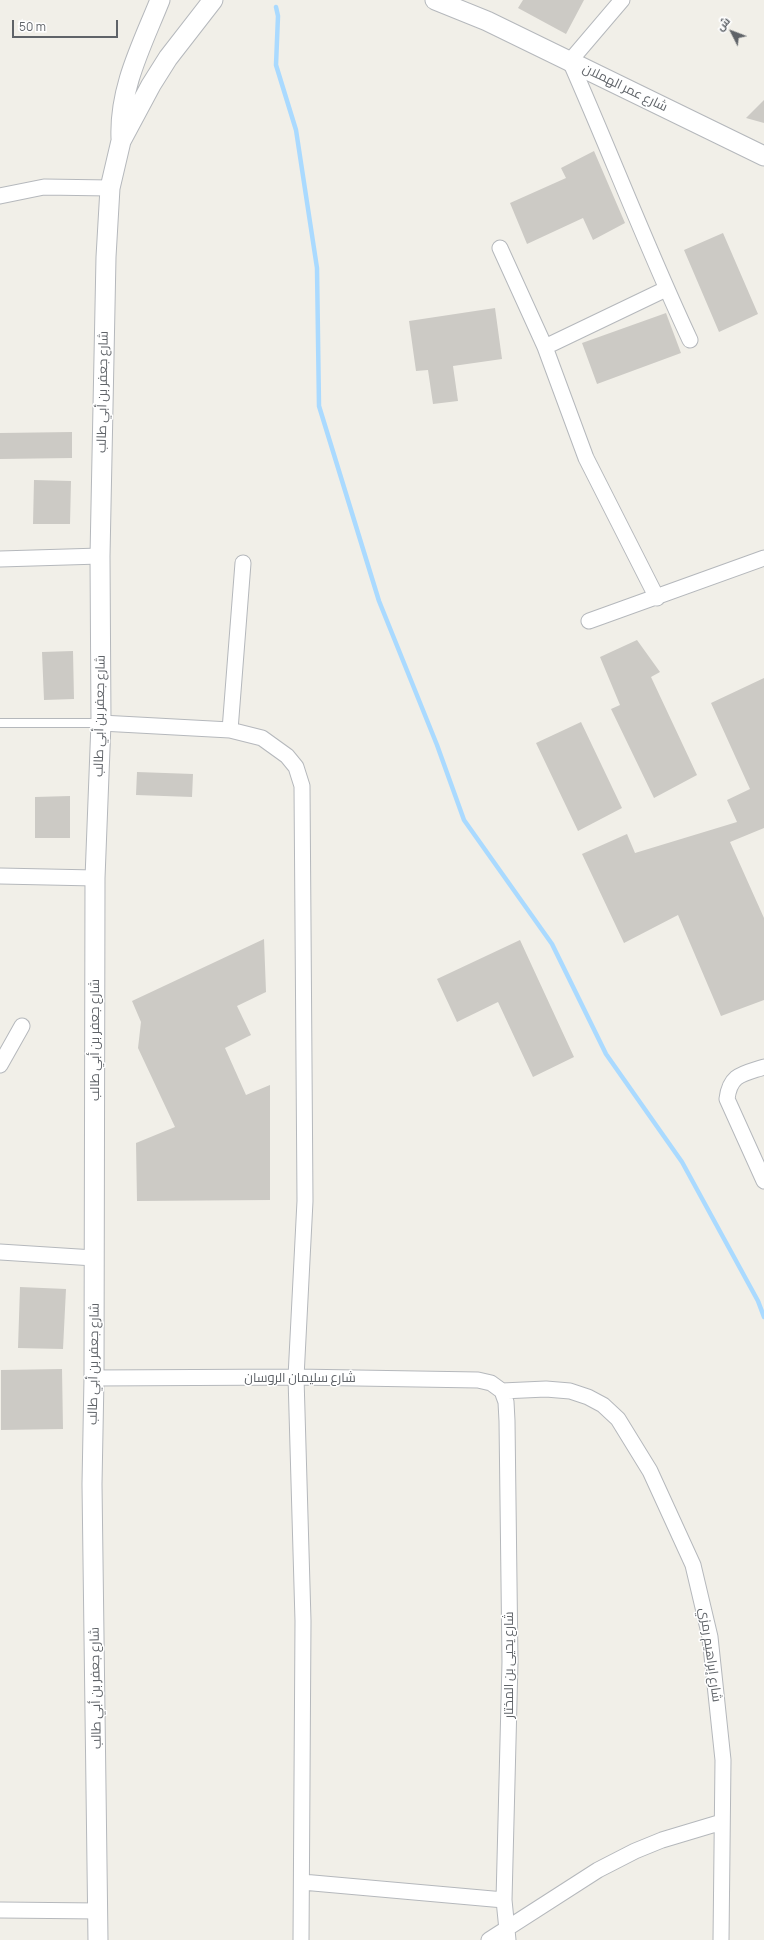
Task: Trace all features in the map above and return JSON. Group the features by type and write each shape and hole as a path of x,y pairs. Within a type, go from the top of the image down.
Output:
{"street":[{"name":"شارع جعفر بن أبي طالب","path":"121,141 120,118 124,96 135,60 160,0"},
{"name":"شارع جعفر بن أبي طالب","path":"98,1940 99,1911 92,1484 94,1378 96,878 101,723 100,556 106,258 110,188 121,141 140,106 168,58 213,0"},
{"name":"شارع عمر الهملان","path":"435,0 487,21 742,147 764,156"},
{"name":"شارع عمر الهملان","path":"459,0 487,21"},
{"path":"622,0 570,61 618,169 666,289 690,340"},
{"path":"0,196 44,188 110,188"},
{"path":"500,248 545,347 586,458 657,598"},
{"path":"545,347 666,289"},
{"path":"0,559 100,556"},
{"path":"589,621 657,598 764,558"},
{"path":"230,730 243,563"},
{"path":"101,723 230,730 262,738 276,746 287,756 296,767 302,786 305,1201 296,1377 303,1621 301,1940"},
{"path":"0,876 96,878"},
{"path":"0,1066 22,1026"},
{"path":"764,1067 738,1075 728,1089 728,1099 764,1180"},
{"path":"0,1252 94,1258"},
{"name":"شارع سليمان الروسان","path":"94,1378 296,1377 478,1380 491,1383 502,1391"},
{"name":"شارع إبراهيم رمزي","path":"502,1391 570,1391 588,1397 603,1405 618,1419 650,1471 694,1565 710,1637 722,1760 721,1940"},
{"name":"شارع يحيى بن المختار","path":"502,1391 506,1402 507,1422 510,1654 504,1900 507,1934"},
{"path":"489,1940 507,1934 598,1870 635,1851 662,1840 722,1822"},
{"path":"302,1882 504,1900"},
{"path":"0,1910 99,1911"}],"lane":[{"path":"0,724 101,723"}],"building":[{"path":"523,0 584,0 566,34 518,8"},
{"path":"764,100 764,123 746,118"},
{"path":"594,151 625,223 593,240 583,218 527,244 510,203 566,178 561,168"},
{"path":"723,233 758,314 719,332 684,250"},
{"path":"495,308 502,359 453,366 458,401 433,404 428,370 416,371 409,321"},
{"path":"666,313 681,353 597,384 582,343"},
{"path":"72,432 72,458 0,459 0,433"},
{"path":"34,480 71,481 70,524 33,524"},
{"path":"637,640 660,672 651,677 697,775 654,798 611,709 620,705 600,657"},
{"path":"73,651 74,699 44,700 42,652"},
{"path":"764,678 764,828 730,842 764,918 764,1000 721,1016 678,915 624,943 582,854 627,834 635,853 737,822 727,800 750,789 711,703"},
{"path":"581,722 622,808 578,831 536,743"},
{"path":"137,772 193,774 192,797 136,795"},
{"path":"70,796 70,838 35,838 35,797"},
{"path":"264,939 266,992 237,1006 251,1035 225,1048 246,1095 270,1085 270,1200 137,1201 136,1143 175,1127 138,1048 141,1022 132,1001"},
{"path":"520,940 574,1057 533,1077 498,1002 457,1022 437,979"},
{"path":"20,1287 66,1289 63,1349 18,1348"},
{"path":"62,1369 63,1429 1,1430 1,1370"}],"waterway":[{"path":"276,7 278,16 276,65 296,130 317,268 319,406 379,601 437,745 464,820 552,944 606,1054 682,1162 758,1301 764,1317"}]}
